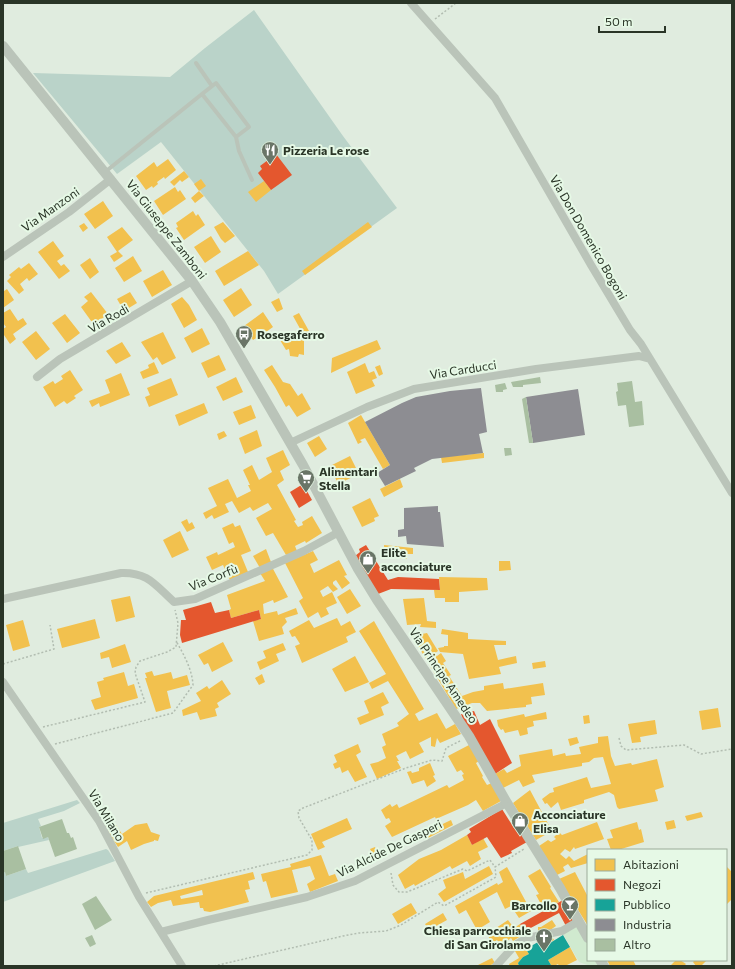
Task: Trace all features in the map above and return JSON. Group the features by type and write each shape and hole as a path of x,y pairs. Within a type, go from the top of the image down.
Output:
{"street":[{"name":"Via Don Domenico Bogoni","path":"412,3 495,98 591,265 732,493"},
{"name":"Via Giuseppe Zamboni","path":"3,46 192,282 220,322 290,443"},
{"name":"Via Manzoni","path":"3,257 69,212 108,176"},
{"name":"Via Rodi","path":"37,377 60,359 192,282"},
{"name":"Via Carducci","path":"290,443 367,407 414,389 536,369 639,356 650,359"},
{"name":"Via Principe Amedeo","path":"290,443 358,569 377,600 469,736 507,803 587,936"},
{"name":"Via Corfù","path":"174,602 195,599 304,551 339,532"},
{"path":"3,599 131,572 146,577 174,602"},
{"name":"Via Milano","path":"3,682 99,820 138,895 182,966"},
{"name":"Via Alcide De Gasperi","path":"161,932 307,897 355,881 507,803"},
{"path":"496,966 514,945 527,938 562,931 579,921"}],"lane":[{"path":"196,63 212,86"},
{"path":"108,176 216,83 248,127 236,137"},
{"path":"202,94 236,137 239,151 252,180"}],"path":[{"path":"428,23 456,3"},
{"path":"36,729 145,702 135,673 136,667 140,661 167,652 176,647 178,623 174,602"},
{"path":"3,664 54,650 50,625"},
{"path":"48,746 173,713 193,685 192,676 184,654 176,640"},
{"path":"138,895 307,855 312,850 312,840 299,818 298,811 406,768 432,760 442,761 446,748 469,736"},
{"path":"620,738 621,746 626,750 684,745 701,754 732,749"},
{"path":"495,867 532,844"},
{"path":"214,966 342,936 386,931 401,925 438,902 444,906 496,877 495,867 490,860 467,871 463,869 407,892 399,892 392,885 392,870"}],"shaded area":[{"path":"254,10 343,136 397,208 278,294 264,271 161,142 117,174 33,73 170,77"},
{"path":"77,800 80,803 64,811 38,819 41,826 39,827 42,838 48,837 49,840 18,846 3,851 3,823"},
{"path":"106,849 115,861 3,902 3,873 5,872 6,876 26,869 28,873"},
{"path":"580,923 587,936 587,961 601,961 604,966 590,966 579,962 562,932"}],"building: Abitazioni":[{"path":"168,159 176,170 165,179 164,177 157,182 158,184 153,188 152,186 146,190 136,176 154,162 157,167"},
{"path":"184,171 189,177 182,182 180,180 174,186 170,182"},
{"path":"201,179 206,186 199,191 194,184"},
{"path":"264,181 271,190 256,202 248,192"},
{"path":"175,187 178,192 180,190 186,199 163,215 154,201"},
{"path":"199,191 204,196 195,203 191,198"},
{"path":"103,201 113,216 95,229 84,214"},
{"path":"193,211 196,216 198,214 205,225 184,240 176,228 178,227 176,223"},
{"path":"223,222 235,236 225,243 214,227"},
{"path":"368,222 372,227 305,275 302,271"},
{"path":"84,223 88,228 83,232 79,226"},
{"path":"122,227 133,240 118,251 123,256 114,262 110,256 117,252 107,237"},
{"path":"211,236 221,252 205,263 194,247"},
{"path":"53,241 64,256 57,261 61,266 64,264 70,271 59,279 38,252"},
{"path":"248,251 259,265 224,286 215,271"},
{"path":"133,256 142,271 124,282 115,268"},
{"path":"90,258 99,272 90,279 80,265"},
{"path":"29,263 38,274 29,281 27,278 20,284 24,290 19,294 7,281 11,277 9,275 19,267 21,269"},
{"path":"163,270 172,285 152,297 143,281"},
{"path":"3,288 4,291 7,289 14,300 3,308"},
{"path":"241,288 252,305 234,317 223,300"},
{"path":"91,292 108,314 94,325 81,307 88,301 84,297"},
{"path":"130,292 137,303 124,311 117,299"},
{"path":"182,297 189,305 197,320 184,328 171,304"},
{"path":"279,298 283,309 277,312 271,302"},
{"path":"10,309 18,321 23,318 27,324 13,334 16,339 10,344 4,335 3,336 3,329 6,327 3,323 3,313"},
{"path":"263,312 273,327 266,332 267,334 259,339 258,337 253,340 244,326"},
{"path":"299,313 309,331 303,334 293,316"},
{"path":"65,314 80,333 67,343 52,323"},
{"path":"202,328 210,344 192,353 184,338"},
{"path":"36,331 50,349 36,360 22,342"},
{"path":"296,331 301,338 304,339 304,355 299,354 298,357 290,356 289,349 286,350 280,340 287,335 289,337"},
{"path":"163,332 176,358 162,365 157,357 153,360 141,342"},
{"path":"377,340 381,349 331,373 332,358"},
{"path":"122,342 131,356 116,364 106,351"},
{"path":"219,355 226,370 208,378 201,363"},
{"path":"154,362 159,373 143,379 140,372 149,368 148,365"},
{"path":"365,363 369,373 374,371 377,378 372,380 375,386 356,394 347,372"},
{"path":"272,365 283,382 290,384 298,396 302,393 311,409 297,417 289,405 286,407 264,370"},
{"path":"380,365 383,374 379,376 375,367"},
{"path":"70,370 83,390 74,396 76,398 67,404 64,401 55,407 43,387 53,381 55,384 63,379 61,376"},
{"path":"121,373 130,395 100,407 99,403 92,407 89,401 110,393 105,380"},
{"path":"236,377 243,392 223,401 216,387"},
{"path":"171,378 178,395 149,407 145,397 150,395 147,388"},
{"path":"204,403 208,413 179,426 175,415"},
{"path":"251,405 256,418 239,425 233,412"},
{"path":"361,415 390,465 383,469 365,438 360,440 362,442 358,444 348,423"},
{"path":"257,430 262,446 245,454 239,438"},
{"path":"224,431 227,436 219,440 217,434"},
{"path":"319,436 327,449 315,457 307,443"},
{"path":"283,450 290,465 280,471 284,480 277,485 296,520 294,521 298,527 303,525 302,522 312,516 322,533 306,543 305,541 295,546 297,551 286,555 273,533 266,536 256,518 272,509 268,503 253,511 250,507 239,513 232,501 225,504 229,512 214,519 212,515 206,519 203,513 217,506 208,488 228,479 237,498 251,491 248,485 250,485 243,470 252,465 259,480 272,472 266,458"},
{"path":"484,453 484,458 442,463 441,457"},
{"path":"350,456 359,474 338,484 330,466"},
{"path":"400,479 403,487 384,497 380,489"},
{"path":"370,498 379,516 374,518 375,521 362,527 352,507"},
{"path":"187,519 189,524 192,522 195,528 187,532 181,522"},
{"path":"233,523 235,527 240,525 251,551 241,555 248,572 230,580 223,565 212,570 206,557 217,552 218,555 235,547 233,542 229,544 222,528"},
{"path":"180,531 189,550 172,558 163,540"},
{"path":"384,545 413,548 413,554 405,554 407,559 385,557"},
{"path":"266,549 271,562 260,568 253,556"},
{"path":"313,551 318,560 310,564 314,573 339,560 347,575 344,576 350,583 342,589 336,580 333,584 338,589 333,592 328,586 320,591 323,597 332,592 337,603 326,608 329,614 321,618 318,612 308,618 299,601 303,598 285,563"},
{"path":"499,561 510,561 511,570 499,571"},
{"path":"272,567 288,597 274,603 273,600 263,604 264,614 277,611 278,615 296,608 298,614 285,618 287,622 282,627 284,634 259,641 253,621 261,619 259,610 231,618 229,610 231,609 227,595 265,581 260,573"},
{"path":"439,577 487,578 488,590 459,592 459,602 445,602 445,598 435,598 434,590 440,590"},
{"path":"350,589 361,606 347,614 337,597"},
{"path":"130,596 135,617 116,622 111,600"},
{"path":"424,598 427,621 436,622 436,628 420,627 421,624 407,625 403,599"},
{"path":"337,618 341,626 350,621 356,632 346,637 348,642 302,663 295,646 300,644 295,636 292,637 289,631 309,620 314,628"},
{"path":"95,619 100,638 62,648 57,629"},
{"path":"23,620 30,646 13,651 6,625"},
{"path":"374,621 424,709 415,714 419,721 437,713 446,729 455,724 461,734 440,743 437,738 435,747 431,746 431,737 419,743 424,752 410,759 406,751 396,756 401,768 377,779 370,764 386,758 382,747 386,745 382,734 399,726 397,723 409,714 388,681 372,689 369,683 386,674 359,631"},
{"path":"442,629 468,633 468,639 506,641 506,645 494,645 498,660 516,656 517,663 499,667 501,674 469,679 463,654 440,652 438,648 448,646 448,635 441,634"},
{"path":"427,633 438,651 435,653 437,656 441,653 446,661 443,663 451,675 449,676 462,696 484,690 484,686 503,683 504,689 543,683 545,695 531,697 532,704 526,705 526,707 487,711 480,703 472,703 456,709 412,636"},
{"path":"223,642 233,661 212,672 208,663 204,665 198,655"},
{"path":"283,643 286,650 276,654 279,661 260,670 257,662 266,658 263,651"},
{"path":"125,644 131,662 112,668 109,657 101,659 100,653"},
{"path":"355,656 369,682 345,692 332,669"},
{"path":"545,661 546,667 533,669 532,663"},
{"path":"152,671 154,676 171,672 173,679 187,675 190,685 167,691 171,708 156,712 145,678 147,678 145,673"},
{"path":"124,672 128,686 134,684 138,698 95,710 91,700 101,697 97,682 104,680 103,678"},
{"path":"262,674 265,682 259,685 255,678"},
{"path":"222,680 231,694 217,703 219,707 215,709 217,716 200,720 197,712 183,716 182,710 201,701 196,693 207,686 209,689"},
{"path":"383,692 389,703 381,707 384,715 360,725 357,718 369,713 364,701"},
{"path":"718,708 721,727 702,730 699,711"},
{"path":"546,712 547,719 533,721 534,726 527,728 528,734 520,736 518,730 505,733 503,729 501,730 498,726 497,720 524,714 525,717"},
{"path":"589,715 590,723 584,724 583,716"},
{"path":"655,720 657,734 640,737 641,742 632,743 628,724"},
{"path":"608,736 611,756 615,766 631,763 632,765 657,759 664,787 655,790 658,801 619,809 617,807 614,795 609,792 584,800 584,803 561,810 558,802 551,808 547,803 545,804 542,799 554,792 553,788 587,777 591,788 611,784 603,757 594,758 589,762 582,763 582,766 532,775 535,782 523,787 519,780 503,788 495,774 504,769 507,773 521,766 519,755 552,749 553,756 565,753 566,756 581,754 579,747 598,743 598,737"},
{"path":"577,737 579,743 570,746 568,739"},
{"path":"358,744 361,752 356,755 367,777 355,782 348,770 342,773 340,767 335,769 333,764 337,762 334,755"},
{"path":"469,745 479,761 476,763 483,776 482,777 487,785 492,783 501,801 483,811 476,800 468,805 436,819 435,817 392,837 385,826 391,822 389,818 386,819 381,810 390,804 392,807 397,804 399,808 447,785 449,788 464,780 462,775 464,774 461,770 457,772 448,756"},
{"path":"430,763 435,775 433,776 436,781 427,787 424,780 412,784 407,772 411,771 412,773 419,771 419,768"},
{"path":"530,790 552,831 536,840 513,803"},
{"path":"701,812 703,817 687,821 685,816"},
{"path":"347,818 352,829 322,842 325,847 318,850 311,834"},
{"path":"112,819 122,834 135,825 147,823 151,832 160,835 158,841 154,840 131,850 127,841 118,847 104,825"},
{"path":"451,820 453,825 428,838 426,832"},
{"path":"674,820 676,828 667,830 665,822"},
{"path":"597,822 604,839 575,849 574,847 570,852 565,849 560,854 566,859 569,856 574,861 587,854 587,863 571,868 568,864 563,867 565,871 557,875 539,846 548,840 551,842 556,839 554,837 559,832 562,835"},
{"path":"637,822 639,830 641,829 644,842 621,849 611,849 607,839 613,838 610,830"},
{"path":"467,835 472,845 483,838 488,847 478,852 481,859 470,866 467,861 452,869 450,866 415,886 414,884 405,889 398,875 419,859 441,850"},
{"path":"375,847 379,857 375,859 370,849"},
{"path":"321,855 329,876 335,874 338,881 310,892 307,884 315,879 310,866 292,870 298,892 271,898 266,881 263,882 261,874 291,867 290,864"},
{"path":"489,866 493,874 444,902 438,894 446,888 443,880 463,872 465,879"},
{"path":"507,867 531,911 519,918 511,906 505,909 497,892 479,902 490,922 477,930 466,910 459,914 455,906 497,883 498,885 503,882 499,872"},
{"path":"727,867 732,872 732,899 727,904"},
{"path":"540,869 559,902 544,910 536,895 539,894 528,876"},
{"path":"253,872 255,879 248,881 250,889 245,890 249,902 210,912 204,911 203,908 200,908 199,902 173,906 171,900 158,903 151,907 147,902 154,896","holes":["202,890 203,895 181,899 180,896"]},
{"path":"575,872 587,895 587,924 559,879"},
{"path":"411,903 417,913 398,924 392,914"},
{"path":"443,913 447,920 429,930 425,924"},
{"path":"508,920 514,928 520,924 526,933 513,941 511,938 505,943 504,941 500,944 497,940 492,943 487,934"},
{"path":"552,920 556,926 546,933 538,932 538,927 541,927"},
{"path":"551,935 554,940 542,948 538,942"},
{"path":"570,947 577,960 565,966 559,966 558,964 548,966 551,965 548,960"},
{"path":"520,948 521,951 526,949 529,954 523,957 518,963 519,966 510,966 509,964 519,958 515,951"},
{"path":"492,958 495,963 489,966 476,966"},
{"path":"608,961 634,961 636,966 610,966"},
{"path":"675,961 682,961 686,964 684,966 670,966"},
{"path":"706,961 701,966 696,966 693,962"}],"building: Negozi":[{"path":"276,154 292,175 271,190 258,173 262,169 260,166"},
{"path":"303,484 312,500 299,508 290,492"},
{"path":"366,545 388,580 398,577 439,579 440,590 391,589 378,594 355,556 360,552 359,549"},
{"path":"211,602 215,613 229,610 231,618 259,610 261,619 182,643 180,635 181,620 186,620 183,610"},
{"path":"474,711 480,725 490,719 512,763 495,774 464,723 461,714"},
{"path":"502,809 514,828 517,826 527,842 511,851 512,853 501,858 487,837 472,845 467,835 471,832 469,829"},
{"path":"563,900 574,921 566,926 559,913 525,931 520,924"}],"building: Pubblico":[{"name":"Chiesa parrocchiale di San Girolamo","path":"563,935 570,947 548,960 551,965 519,966 518,963 523,957 529,954 526,949 538,942 542,948"}],"building: Industria":[{"path":"481,388 487,432 479,434 483,453 432,459 414,468 416,471 385,486 377,473 390,465 365,422 416,397 450,391"},
{"path":"578,389 585,435 533,443 526,397"},
{"path":"438,506 444,547 407,544 406,536 398,537 398,530 404,529 404,508"}],"building: Altro":[{"path":"540,377 541,383 523,385 523,387 513,387 511,382"},
{"path":"632,381 635,402 642,401 644,425 629,427 626,405 618,406 616,392 618,391 617,383"},
{"path":"505,383 507,389 503,390 503,392 496,392 495,385"},
{"path":"526,397 533,443 529,443 522,399"},
{"path":"504,448 511,448 512,455 505,456"},
{"path":"62,819 67,833 69,833 71,838 73,837 77,849 55,857 48,837 43,839 39,827"},
{"path":"18,846 26,869 6,876 5,872 3,873 3,851"},
{"path":"96,896 112,920 95,930 82,904"},
{"path":"92,935 96,944 90,947 85,938"}],"place":[{"name":"Pizzeria Le rose","path":"270,165"},
{"name":"Rosegaferro","path":"244,349"},
{"name":"Alimentari Stella","path":"306,493"},
{"name":"Elite acconciature","path":"368,574"},
{"name":"Acconciature Elisa","path":"520,836"},
{"name":"Barcollo","path":"570,920"},
{"name":"Chiesa parrocchiale di San Girolamo","path":"544,952"}]}
